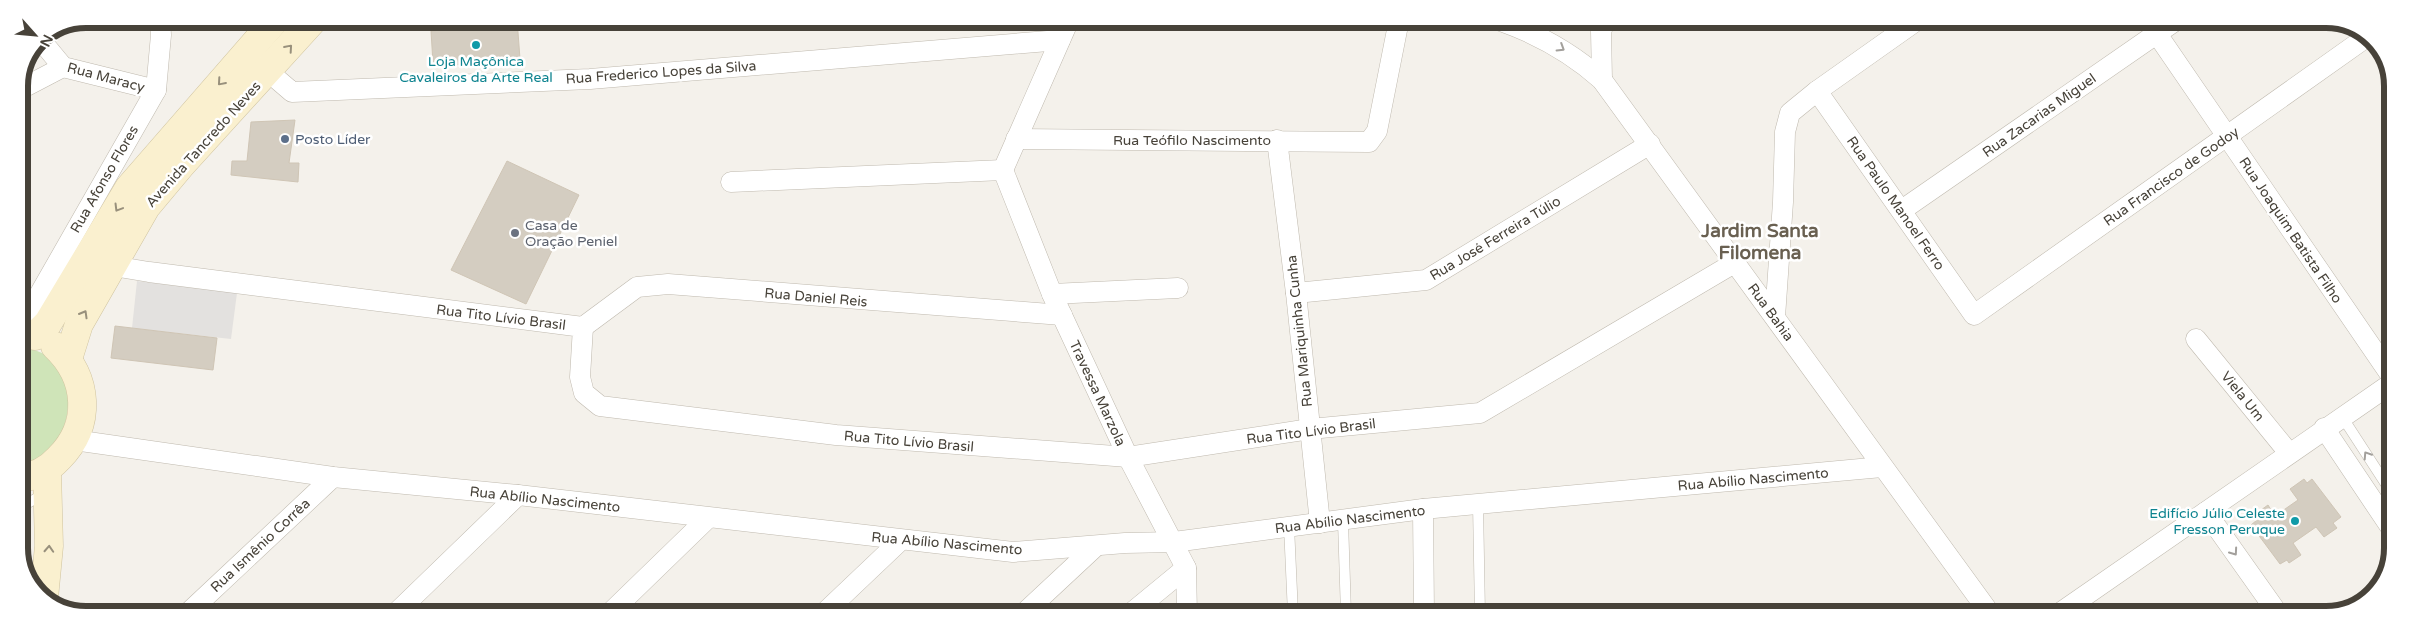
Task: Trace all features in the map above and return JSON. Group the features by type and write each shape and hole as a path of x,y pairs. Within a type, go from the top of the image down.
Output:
{"street":[{"name":"Rua Afonso Flores","path":"28,326 156,90 160,27"},
{"name":"Avenida Tancredo Neves","path":"28,331 48,323 129,188 269,27"},
{"name":"Avenida Tancredo Neves","path":"68,359 78,324 146,207 182,164 307,27"},
{"path":"731,182 1003,170 1066,27"},
{"name":"Rua Teófilo Nascimento","path":"1016,140 1369,142 1377,131 1398,27"},
{"name":"Rua Bahia","path":"1521,27 1560,47 1602,80 1984,606"},
{"path":"1602,80 1601,31 1603,27"},
{"path":"1775,317 1783,202 1785,132 1790,113 1817,91 1906,27"},
{"name":"Rua Zacarias Miguel","path":"1902,210 2167,27"},
{"name":"Rua Joaquim Batista Filho","path":"2157,34 2384,365"},
{"name":"Rua Frederico Lopes da Silva","path":"246,52 267,73 292,92 590,79 1060,40"},
{"name":"Rua Francisco de Godoy","path":"1974,315 2362,40"},
{"name":"Rua Maracy","path":"57,60 63,67 156,90"},
{"path":"28,85 63,67"},
{"name":"Rua Paulo Manoel Ferro","path":"1817,91 1974,315"},
{"name":"Rua Mariquinha Cunha","path":"1276,140 1296,293 1320,523"},
{"name":"Rua José Ferreira Túlio","path":"1296,293 1426,280 1650,144"},
{"name":"Travessa Marzola","path":"1003,170 1052,294 1128,457 1186,568 1187,606"},
{"name":"Rua Tito Lívio Brasil","path":"113,266 582,327 580,377 584,393 600,406 836,435 1128,457 1310,428 1480,413 1736,262"},
{"name":"Rua Daniel Reis","path":"582,327 637,287 668,284 1062,315"},
{"path":"1052,294 1178,288"},
{"path":"28,335 55,346 68,359 79,382 83,412 74,440 47,481 49,546 45,590"},
{"name":"Viela Um","path":"2196,339 2289,453"},
{"path":"2070,606 2324,428 2343,418 2384,389"},
{"path":"2324,428 2384,518"},
{"name":"Rua Abílio Nascimento","path":"74,440 333,477 518,495 1014,552 1174,542 1423,509 1882,467"},
{"name":"Rua Ismênio Corrêa","path":"195,606 333,477"},
{"path":"28,479 47,481"},
{"path":"403,606 518,495"},
{"path":"2371,500 2384,505"},
{"path":"1423,509 1424,606"},
{"path":"2206,512 2273,606"},
{"path":"617,606 708,518"},
{"path":"832,606 902,540"},
{"path":"1032,606 1096,546"},
{"path":"1140,606 1186,568"}],"lane":[{"path":"2343,418 2384,481"},
{"path":"28,499 47,481"},
{"path":"1478,504 1480,606"},
{"path":"1343,521 1346,606"},
{"path":"1289,526 1293,606"}],"green space":[{"path":"28,350 41,353 57,365 66,383 68,404 64,425 55,444 40,458 28,461"}],"shaded area":[{"path":"137,281 237,293 231,339 132,328"}],"building":[{"name":"Loja Maçônica Cavaleiros da Arte Real","path":"441,27 518,27 520,59 444,66 444,62 433,63 431,31 441,30"},
{"path":"295,120 289,163 299,163 298,182 231,175 232,161 247,161 251,122"},
{"name":"Casa de Oração Peniel","path":"507,161 579,195 526,304 451,270"},
{"path":"115,326 217,338 213,370 111,358"},
{"name":"Edifício Júlio Celeste Fresson Peruque","path":"2304,479 2307,483 2312,479 2341,517 2333,523 2337,528 2324,537 2316,527 2293,543 2301,555 2289,563 2287,560 2280,564 2251,525 2257,520 2254,515 2268,505 2275,516 2298,500 2290,489"}],"place":[{"name":"Loja Maçônica Cavaleiros da Arte Real","path":"476,45"},
{"name":"Posto Líder","path":"285,139"},
{"name":"Casa de Oração Peniel","path":"515,233"},
{"name":"Edifício Júlio Celeste Fresson Peruque","path":"2295,521"}],"district":[{"name":"Jardim Santa Filomena","path":"1760,241"}]}
